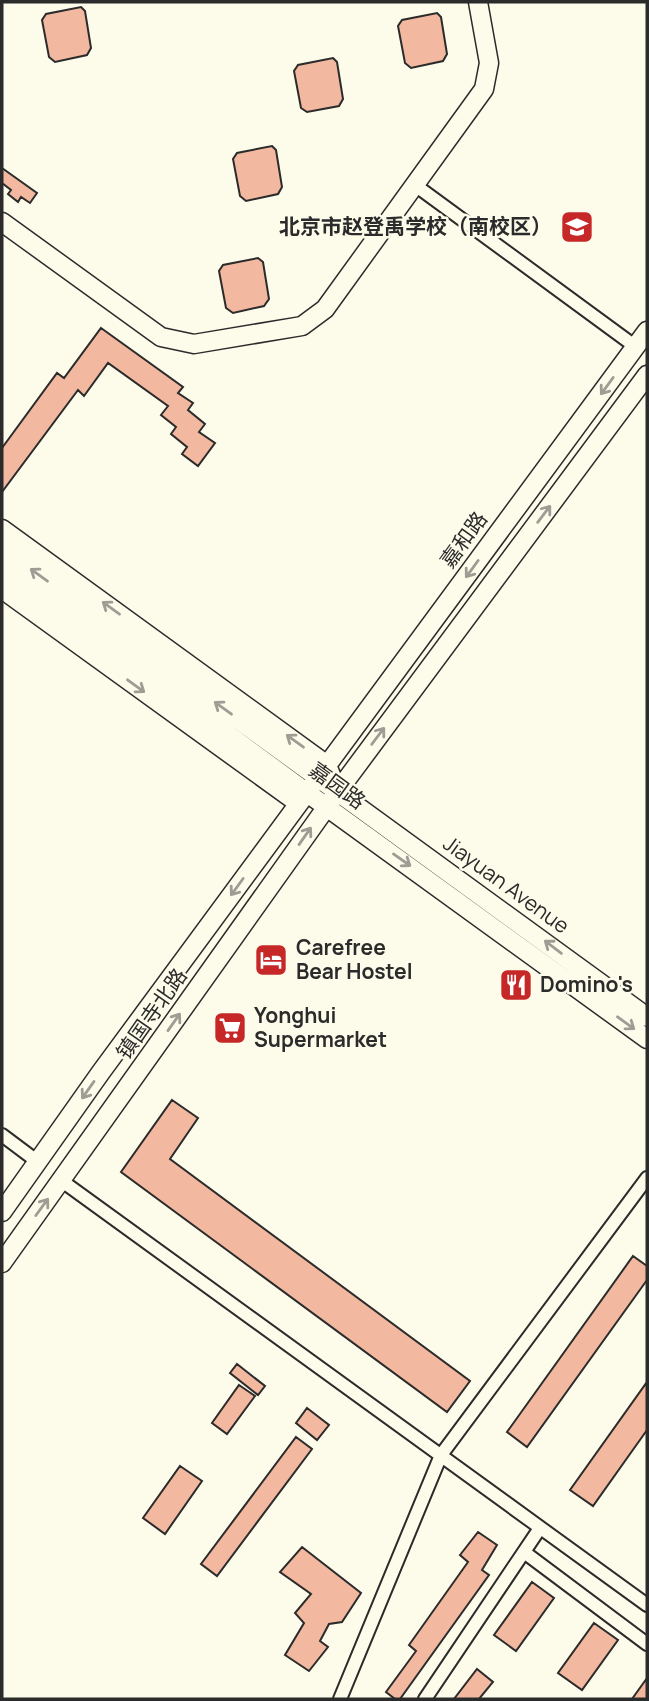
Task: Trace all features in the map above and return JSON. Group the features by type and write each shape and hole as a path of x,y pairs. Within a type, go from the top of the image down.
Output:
{"street":[{"path":"2,222 161,337 194,344 302,326 325,309 484,89 489,62 478,2"},
{"path":"415,185 636,347"},
{"name":"嘉和路","path":"323,771 647,331"},
{"path":"338,791 647,375"},
{"path":"2,529 323,771"},
{"name":"嘉园路","path":"2,548 323,771"},
{"name":"嘉园路","path":"2,568 302,798 326,807 647,1039"},
{"path":"2,589 302,798"},
{"name":"Jiayuan Avenue","path":"323,771 338,791 647,1017"},
{"name":"镇国寺北路","path":"2,1212 101,1072 323,771"},
{"name":"镇国寺北路","path":"2,1262 338,791"},
{"path":"2,1135 38,1162"},
{"path":"340,1699 441,1455 647,1178"},
{"path":"62,1181 647,1605"},
{"path":"425,1699 540,1528"},
{"path":"524,1552 647,1644"}],"building":[{"path":"81,7 85,11 91,48 87,55 55,62 49,57 42,20 46,14"},
{"path":"437,13 441,17 447,54 443,61 411,68 405,63 398,26 402,20"},
{"path":"333,58 337,62 343,99 339,106 307,112 301,108 294,71 298,65"},
{"path":"272,146 276,150 282,187 278,194 246,201 240,196 233,159 237,153"},
{"path":"2,168 37,193 30,203 21,197 18,202 8,194 11,190 2,183"},
{"path":"258,258 263,262 269,299 264,306 233,313 226,308 219,271 223,265"},
{"path":"101,328 183,387 178,393 193,403 188,410 205,424 199,432 215,443 198,466 182,454 187,447 171,434 176,427 161,415 168,406 108,363 84,396 78,390 2,492 2,448 57,373 64,378"},
{"path":"172,1100 198,1118 170,1159 470,1381 447,1412 121,1172"},
{"path":"633,1256 647,1266 647,1280 527,1447 507,1432"},
{"path":"237,1364 265,1386 258,1395 230,1373"},
{"path":"647,1382 647,1430 593,1506 570,1490"},
{"path":"239,1385 255,1396 227,1434 212,1423"},
{"path":"307,1408 329,1425 317,1440 296,1423"},
{"path":"296,1437 312,1449 217,1576 201,1564"},
{"path":"180,1466 202,1481 165,1534 143,1518"},
{"path":"478,1532 497,1545 482,1570 489,1575 400,1699 395,1699 386,1692 416,1651 409,1645 468,1562 460,1555"},
{"path":"302,1547 361,1593 342,1622 329,1624 320,1641 328,1647 309,1671 285,1655 304,1623 295,1613 311,1594 280,1572"},
{"path":"532,1582 554,1598 516,1651 494,1635"},
{"path":"594,1623 618,1640 582,1690 558,1673"},
{"path":"477,1669 493,1682 479,1699 454,1699"},
{"path":"647,1678 647,1699 632,1699"}],"place":[{"name":"北京市赵登禹学校（南校区）","path":"577,227"},
{"name":"Carefree Bear Hostel","path":"271,960"},
{"name":"Domino's","path":"516,985"},
{"name":"Yonghui Supermarket","path":"230,1028"}]}
